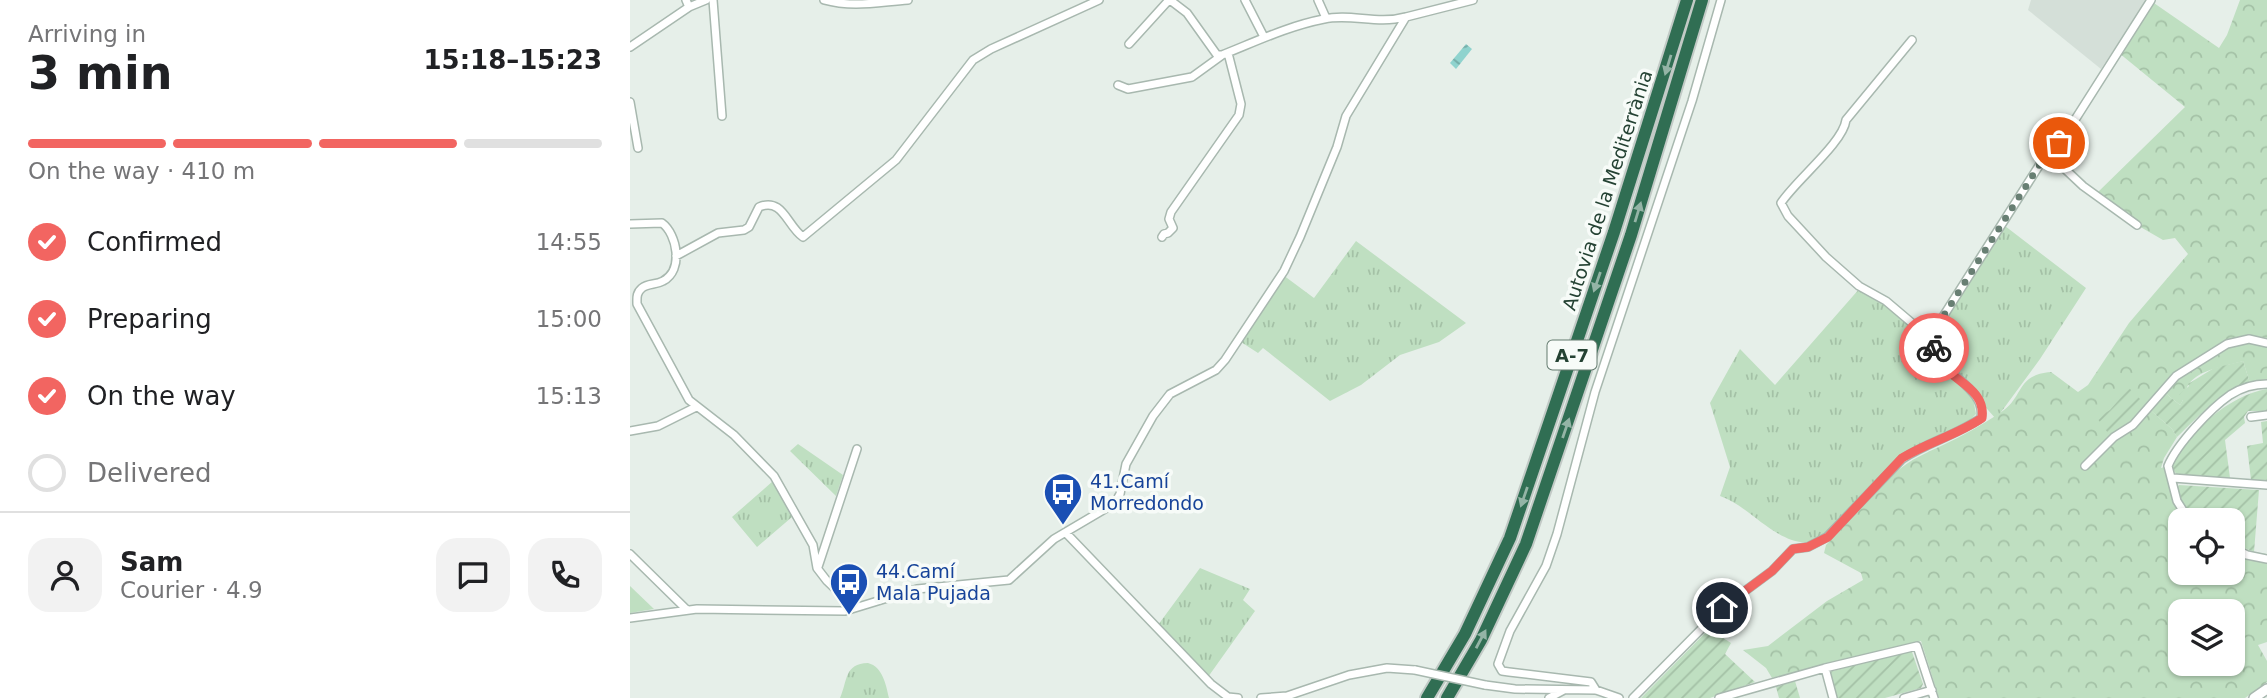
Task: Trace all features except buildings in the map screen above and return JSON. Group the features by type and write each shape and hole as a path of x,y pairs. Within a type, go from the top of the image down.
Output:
{"highway":[{"name":"Autovia de la Mediterrània","path":"1427,698 1465,634 1510,538 1618,219 1687,0"},
{"name":"Autovia de la Mediterrània","path":"1447,698 1481,640 1527,544 1631,235 1702,0"}],"street":[{"path":"630,47 688,3 706,0"},
{"path":"713,0 722,116"},
{"path":"824,0 853,5 908,0"},
{"path":"676,257 718,233 744,230 749,227 759,207 768,203 780,209 803,237 896,160 973,60 991,49 1099,0"},
{"path":"1129,44 1170,0 1187,13 1217,55 1225,54"},
{"path":"1245,0 1264,37"},
{"path":"1318,0 1326,18"},
{"path":"1118,85 1128,89 1192,77 1225,54 1264,37 1326,18 1388,22 1473,0"},
{"path":"1596,690 1591,682 1502,671 1499,664 1510,632 1546,566 1557,534 1595,392 1692,101 1721,0"},
{"path":"1633,698 1722,608 1772,571 1793,549 1808,547 1828,537 1902,458 1965,429 1982,418 1982,406 1977,398 1962,380 1942,364 1932,334 2042,161 2071,126 2151,0"},
{"path":"630,618 688,610 845,611 917,589 1009,580 1054,539 1115,503 1120,494 1126,464 1161,405 1170,394 1216,370 1284,271 1337,147 1346,116 1406,17"},
{"path":"1912,40 1846,120 1835,141 1782,203 1788,216 1826,257 1859,286 1886,301 1932,340"},
{"path":"1163,237 1173,228 1169,219 1171,212 1239,115 1241,104 1225,54"},
{"path":"630,102 638,148"},
{"path":"2049,154 2083,186 2137,225"},
{"path":"630,224 662,223 673,234 676,257 668,278 641,288 634,298 689,400 734,435 774,476 813,545 817,568 854,607"},
{"path":"2085,466 2114,437 2133,425 2176,376 2227,344 2249,340 2267,343"},
{"path":"2181,508 2176,501 2168,466 2180,444 2229,395 2244,388 2267,384"},
{"path":"630,431 658,426 696,407"},
{"path":"2251,417 2267,415"},
{"path":"817,568 857,449"},
{"path":"2172,478 2267,485"},
{"path":"1066,533 1210,684 1228,697 1238,698"},
{"path":"630,554 688,610"},
{"path":"2245,554 2267,559"},
{"path":"1719,698 1917,646 1933,694 1904,698"},
{"path":"1261,698 1287,696 1349,675 1387,668 1415,670 1485,685 1535,690 1596,690 1619,698"},
{"path":"1825,668 1833,698"},
{"path":"1549,698 1565,689"},
{"path":"2254,698 2267,689"}],"shaded area":[{"path":"2031,0 2147,0 2101,69 2028,10"}],"green space":[{"path":"2240,0 2267,0 2267,380 2250,383 2243,361 2207,371 2194,379 2180,405 2164,392 2149,409 2172,429 2177,437 2161,468 2167,466 2185,508 2168,508 2168,585 2245,585 2245,548 2267,554 2267,642 2258,645 2267,661 2267,682 2245,698 1939,698 1921,641 1772,678 1766,668 1743,650 1768,646 1827,601 1863,580 1861,573 1824,553 1826,545 1896,472 2000,413 2008,407 2031,377 2051,372 2078,392 2088,385 2129,323 2188,254 2175,238 2163,240 2137,225 2097,193 2185,107 2119,53 2151,1 2219,48 2227,35"},
{"path":"2005,226 2086,288 2040,359 1996,419 1949,366 1934,336"},
{"path":"1356,241 1466,323 1439,342 1400,355 1361,385 1330,401 1263,348 1258,353 1241,342 1283,275 1314,298"},
{"path":"1860,288 1908,320 1938,366 1973,398 1976,414 1967,423 1923,442 1898,458 1822,539 1795,541 1781,536 1732,501 1720,496 1730,467 1710,403 1740,349 1775,385"},
{"path":"2243,361 2250,383 2219,399 2177,437 2172,429 2149,409 2164,392 2180,405 2183,400 2179,395 2188,384 2214,368"},
{"path":"2129,388 2145,404 2108,433 2097,418 2110,410"},
{"path":"2267,389 2267,411 2248,411 2244,417 2245,423 2225,440 2230,478 2177,475 2171,467 2198,429 2224,407"},
{"path":"2267,421 2267,481 2251,480 2247,446 2263,443 2261,422"},
{"path":"798,444 843,475 836,496 790,451"},
{"path":"773,481 792,517 757,547 732,517"},
{"path":"2179,485 2259,490 2254,552 2245,548 2245,508 2185,508 2176,489"},
{"path":"1200,568 1250,589 1243,600 1255,611 1208,677 1158,625"},
{"path":"630,586 654,609 630,613"},
{"path":"1709,629 1731,643 1725,654 1755,682 1710,698 1641,698"},
{"path":"1911,649 1923,684 1921,688 1885,698 1837,698 1829,672"},
{"path":"868,663 880,672 889,698 840,698 851,670 855,666"},
{"path":"1795,681 1800,698 1779,698 1776,687"}],"water":[{"path":"1466,44 1472,49 1456,69 1450,63"}],"way so far":[{"path":"1934,348 1932,334 2042,161 2059,143"}],"place":[{"name":"41.Camí Morredondo","path":"1063,526"},
{"name":"44.Camí Mala Pujada","path":"849,616"}],"route":[{"path":"1722,608 1772,571 1793,549 1808,547 1828,537 1902,458 1965,429 1982,418 1982,406 1977,398 1962,380 1942,364 1934,348"}]}
